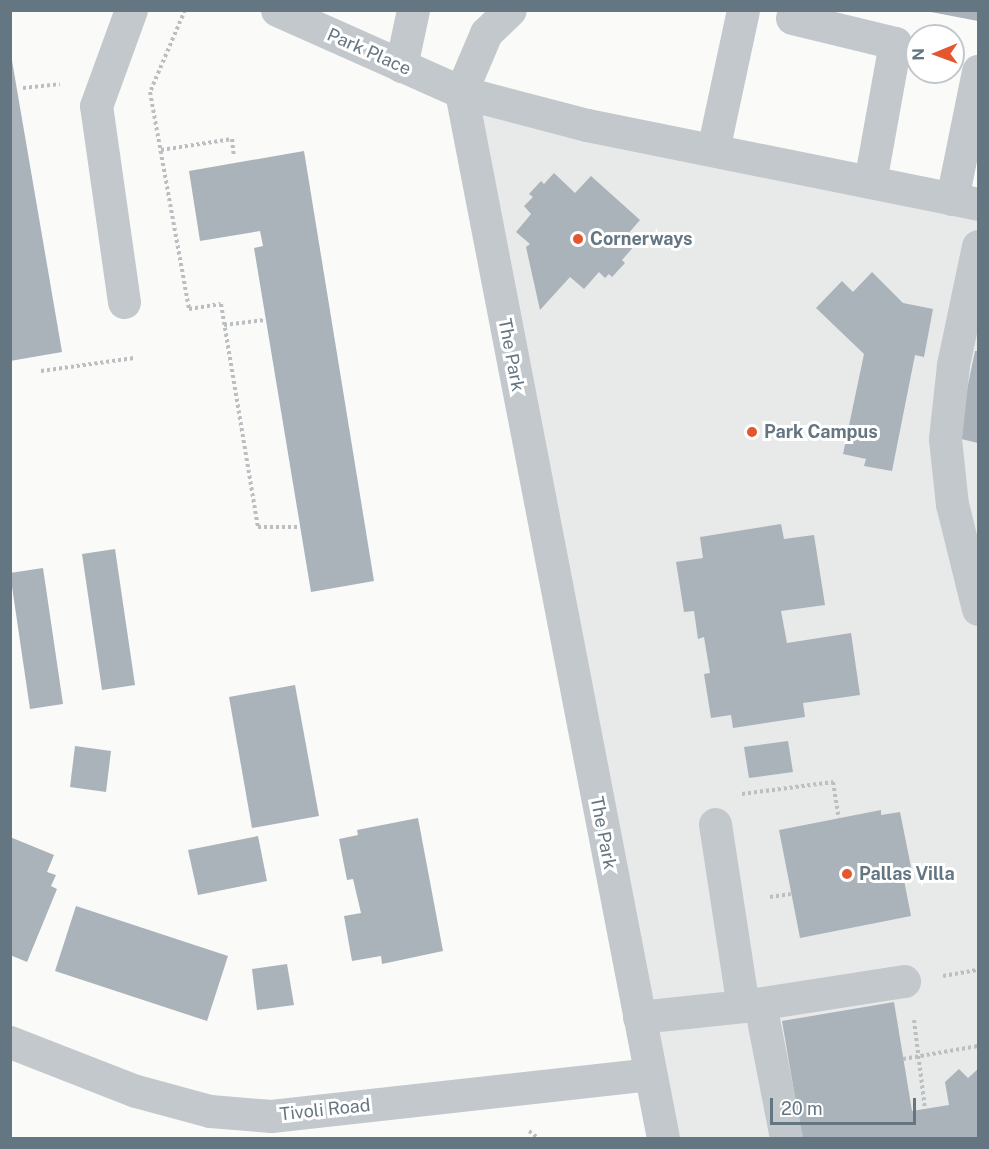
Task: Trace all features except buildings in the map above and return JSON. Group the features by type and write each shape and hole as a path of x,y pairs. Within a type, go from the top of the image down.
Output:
{"street":[{"path":"124,302 96,106 131,10"},
{"name":"Park Place","path":"277,10 461,92"},
{"path":"401,66 412,10"},
{"path":"510,10 486,33 461,92 587,125 965,202 978,71"},
{"path":"713,150 743,10"},
{"path":"792,18 896,43 870,182"},
{"name":"The Park","path":"461,92 663,1138"},
{"path":"978,246 972,308 953,365 945,439 952,504 978,609"},
{"path":"716,824 751,1005 786,1138"},
{"path":"639,1017 751,1005 904,981"},
{"name":"Tivoli Road","path":"10,1042 136,1091 273,1127 651,1074"}],"path":[{"path":"185,10 150,92 189,309 221,304 258,527 300,527"},
{"path":"161,150 232,139 234,157"},
{"path":"224,325 266,320"},
{"path":"41,371 134,358"},
{"path":"716,824 712,798 832,782 839,818"},
{"path":"772,897 791,894"},
{"path":"914,1016 925,1109"},
{"path":"903,1059 920,1054 978,1046"}],"shaded area":[{"name":"Park Campus","path":"461,92 978,204 978,1138 663,1138"}],"place":[{"name":"Cornerways","path":"578,239"},
{"name":"Park Campus","path":"752,432"},
{"name":"Pallas Villa","path":"847,874"}]}
